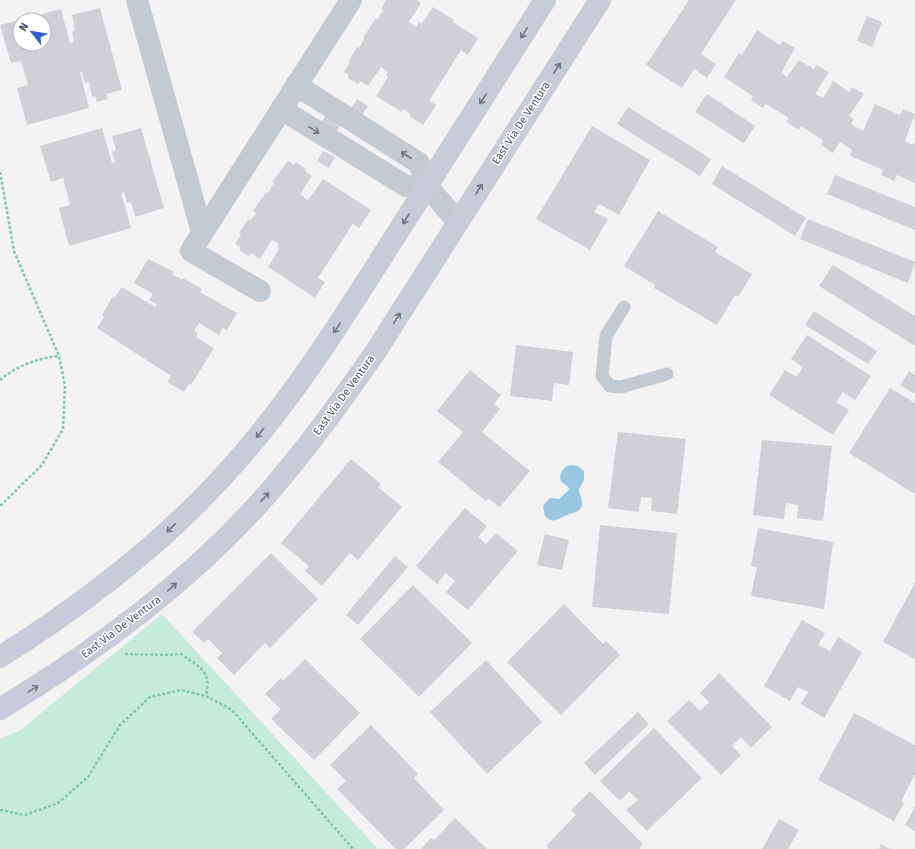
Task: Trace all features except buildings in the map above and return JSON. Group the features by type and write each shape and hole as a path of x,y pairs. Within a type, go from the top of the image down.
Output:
{"main road":[{"path":"0,657 32,637 91,596 132,563 170,530 241,456 304,376 336,329 545,0"},
{"name":"East Via De Ventura","path":"0,709 96,648 163,595 205,558 269,492 342,400 376,351 600,0"}],"street":[{"path":"137,0 202,232"},
{"path":"260,291 191,250 351,0"},
{"path":"296,85 418,163 427,186 458,222"},
{"path":"280,109 406,186 427,186"}],"lane":[{"path":"624,307 606,336 602,376 610,386 621,387 667,374"}],"path":[{"path":"0,172 14,251 59,356 65,386 63,429 42,465 0,506"},
{"path":"0,380 9,372 43,358 59,356"},
{"path":"123,654 181,654 204,671 208,686 206,696"},
{"path":"0,810 24,815 58,803 88,778 120,725 150,697 181,690 206,696 232,710 353,849"}],"green space":[{"path":"162,614 378,849 0,849 0,739 19,731"}],"water":[{"path":"570,465 578,466 584,471 584,480 579,489 582,501 581,508 576,512 556,520 548,519 545,516 543,506 550,498 560,499 568,490 569,488 561,481 560,476 564,469"}]}
